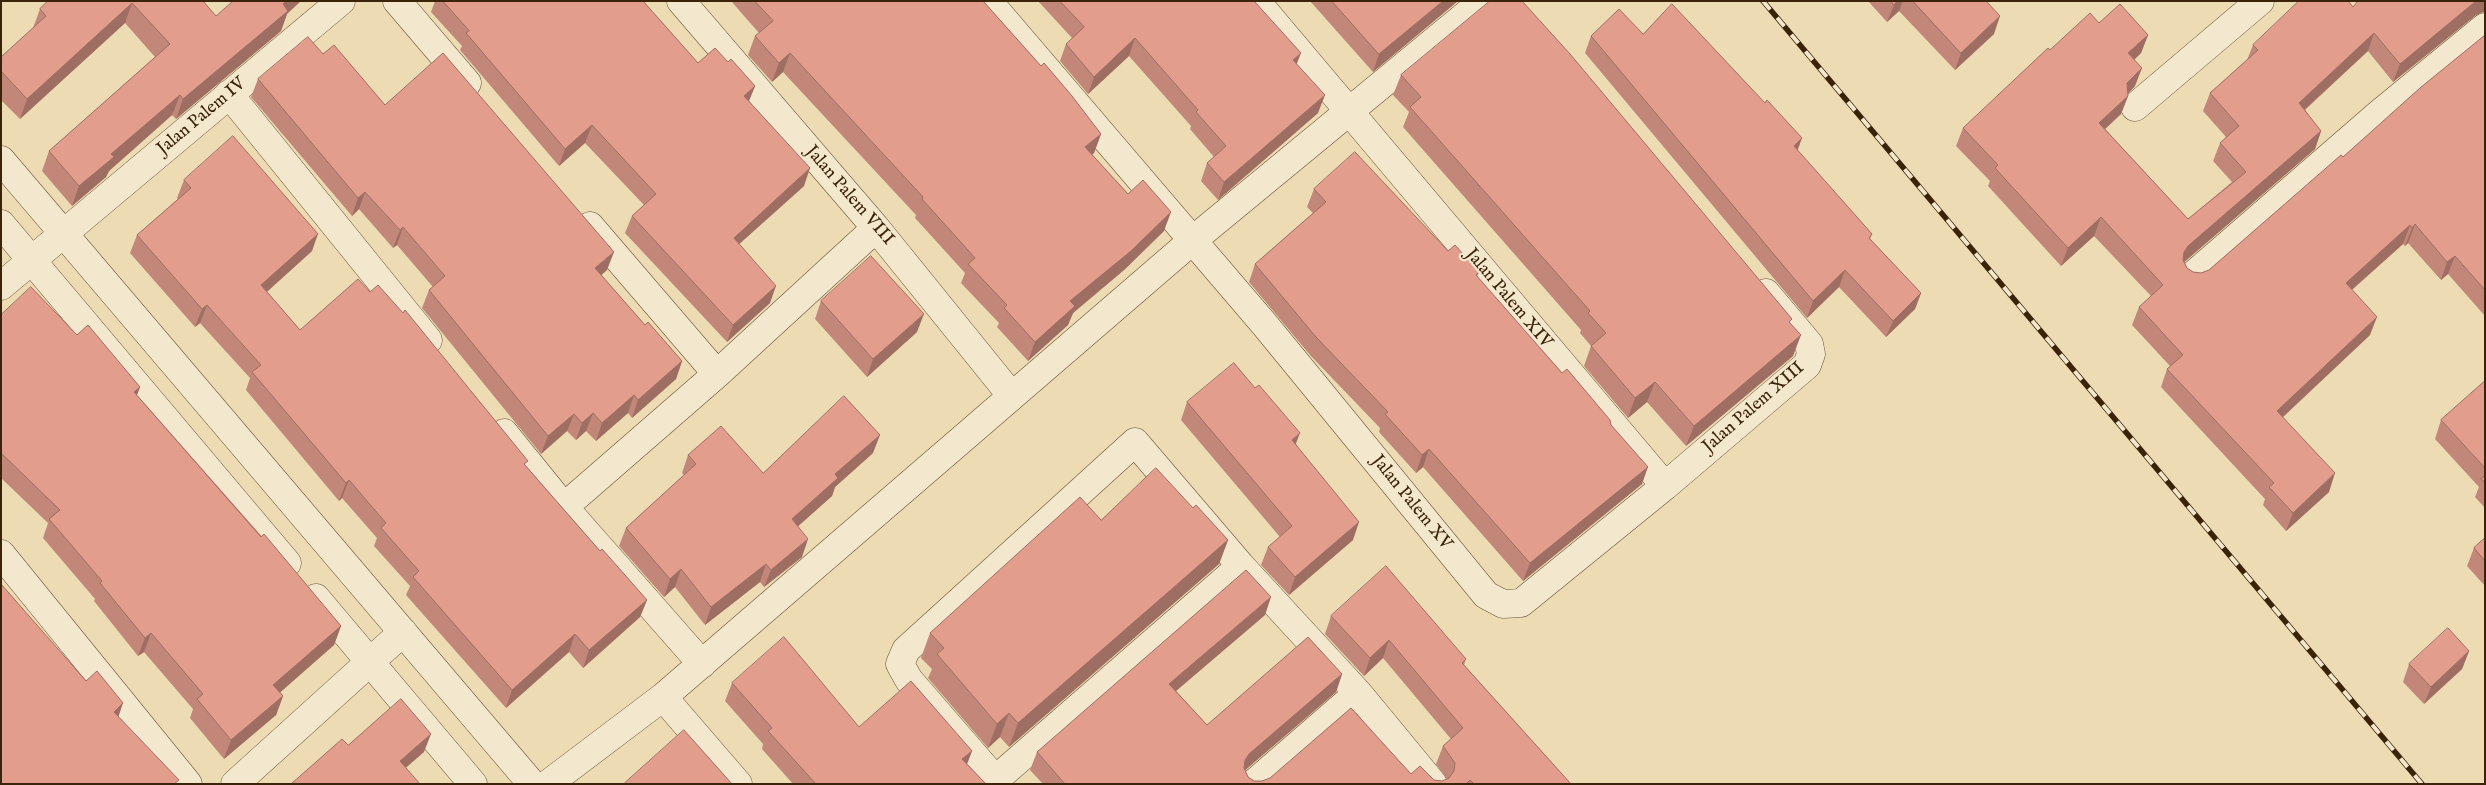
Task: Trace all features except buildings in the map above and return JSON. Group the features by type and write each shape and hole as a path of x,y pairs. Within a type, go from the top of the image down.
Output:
{"street":[{"name":"Jalan Palem IV","path":"1,286 341,1"},
{"path":"397,1 480,98"},
{"name":"Jalan Palem VIII","path":"681,1 876,228 1012,395"},
{"name":"Jalan Palem XV","path":"988,1 1193,240 1486,594 1503,604 1521,603 1665,486"},
{"name":"Jalan Palem XIV","path":"1256,1 1665,486"},
{"path":"548,784 702,664 1193,240 1351,113 1483,1"},
{"path":"2135,107 2260,1"},
{"path":"2192,276 2380,113 2485,27"},
{"path":"230,94 446,362"},
{"path":"1,160 532,784"},
{"path":"576,210 718,374"},
{"path":"1,224 473,784"},
{"path":"564,507 718,374 876,228"},
{"name":"Jalan Palem XIII","path":"1665,486 1807,365 1811,354 1809,344 1751,275"},
{"path":"489,415 564,507 702,664"},
{"path":"1241,566 997,782 909,680 900,664 906,650 1135,442 1241,566 1358,693 1433,784"},
{"path":"1,554 188,784"},
{"path":"235,784 371,663 403,632"},
{"path":"1253,784 1358,693"},
{"path":"663,696 738,784"}],"railway":[{"path":"1763,1 2422,784"}]}
